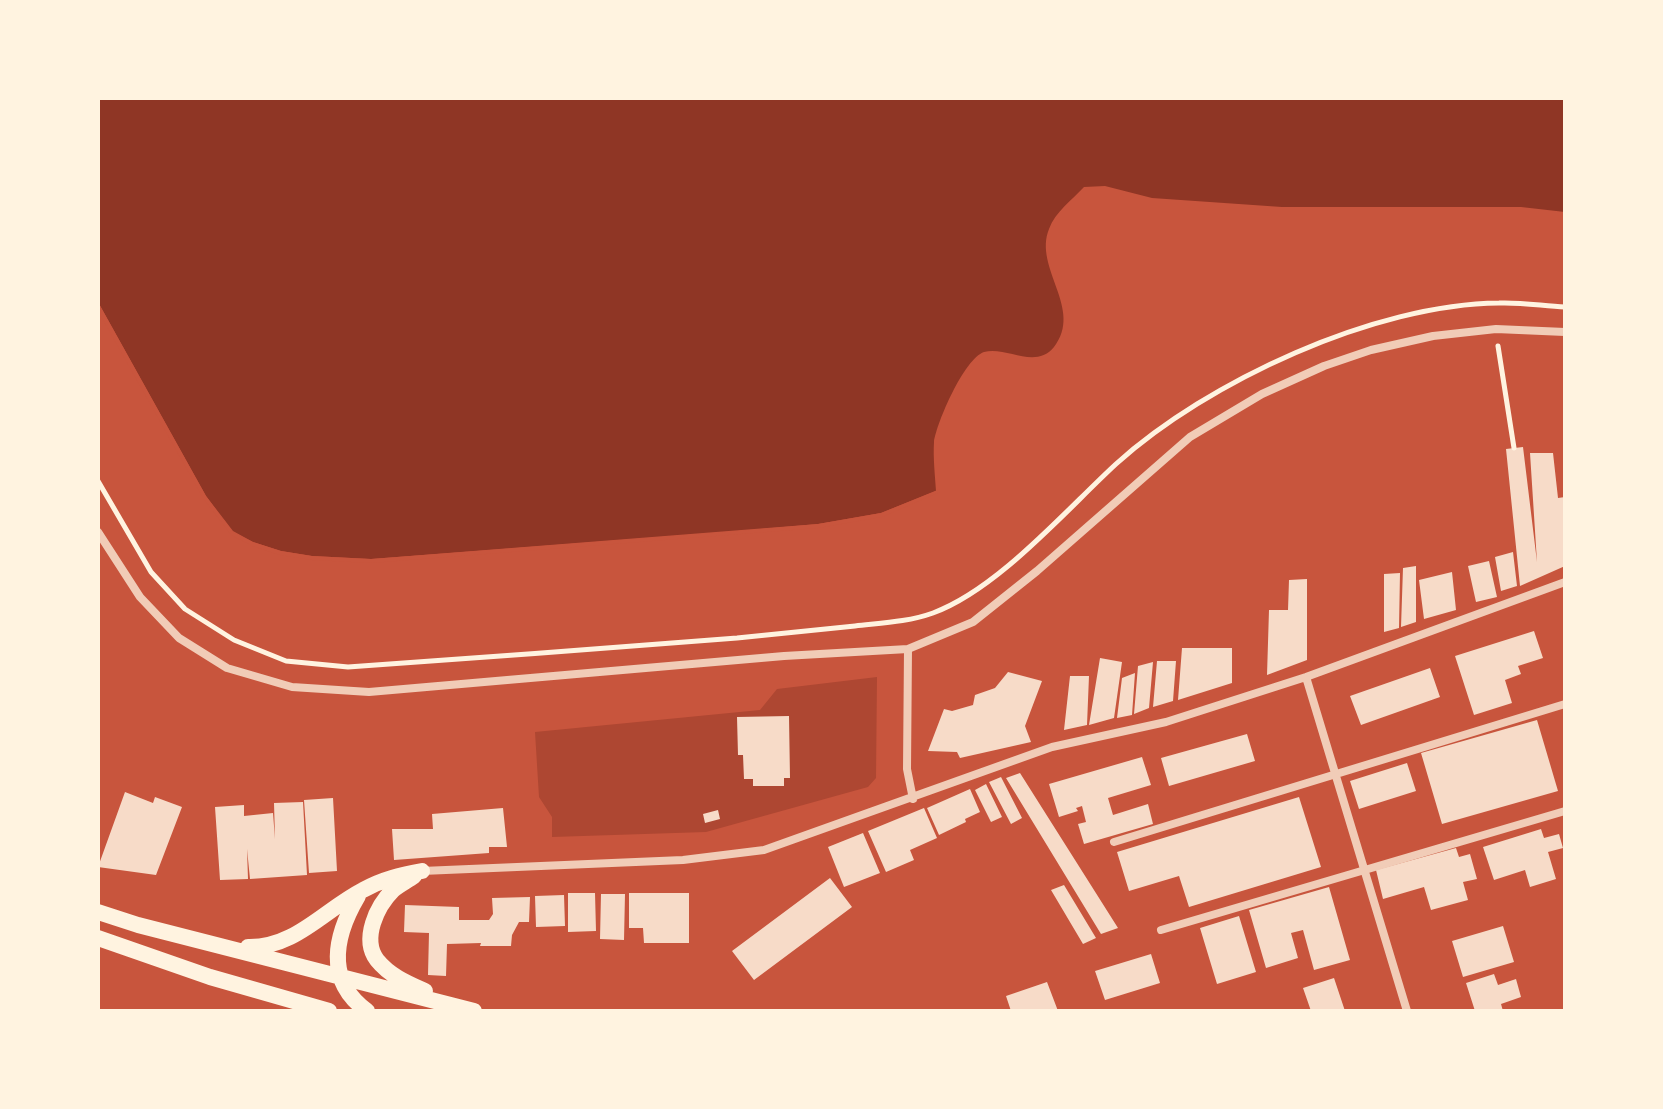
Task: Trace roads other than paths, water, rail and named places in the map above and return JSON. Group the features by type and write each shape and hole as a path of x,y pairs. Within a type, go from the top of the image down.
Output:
{"main road":[{"path":"225,947 267,947 293,936 360,891 390,877 422,871"},
{"path":"422,871 394,889 380,907 370,933 375,958 399,980 470,1010"},
{"path":"360,891 343,921 337,948 342,978 350,996 367,1011"},
{"path":"98,912 470,1010"},
{"path":"98,938 210,977 329,1011"}],"street":[{"path":"98,532 140,597 179,638 227,668 292,687 369,692 784,656 908,649 973,622 1037,571 1190,437 1262,394 1324,366 1371,350 1433,336 1496,329 1565,332"},
{"path":"422,871 683,860 764,850 1052,747 1166,722 1306,677 1565,582"},
{"path":"908,649 907,769 913,799"},
{"path":"1306,677 1407,1011"},
{"path":"1114,842 1565,704"},
{"path":"1161,930 1565,811"}]}
